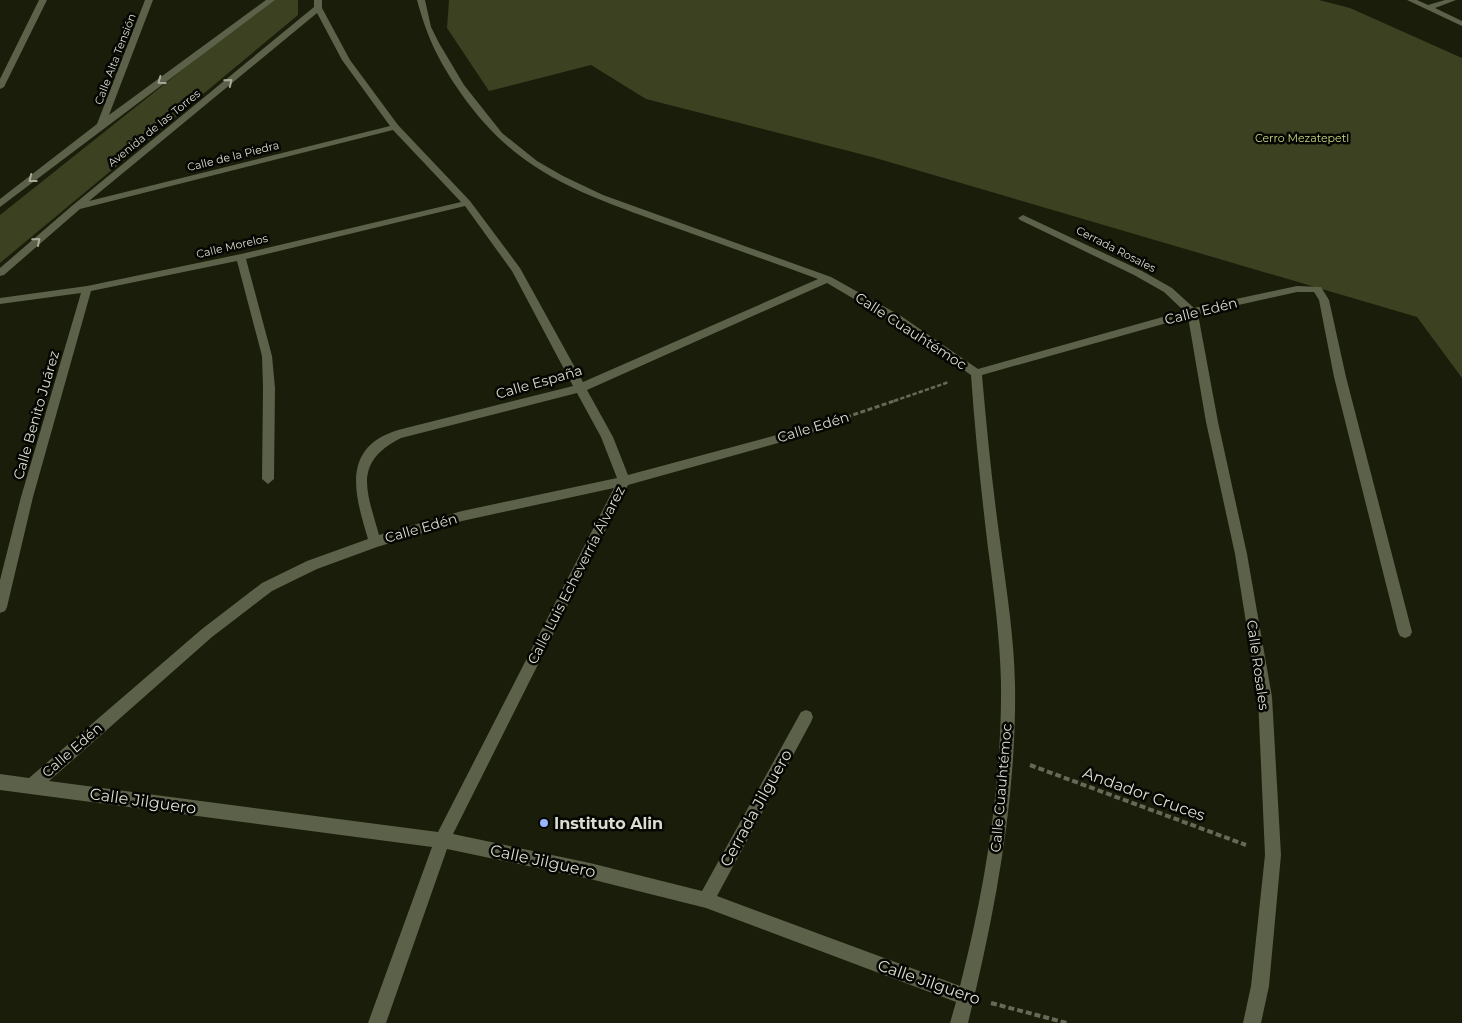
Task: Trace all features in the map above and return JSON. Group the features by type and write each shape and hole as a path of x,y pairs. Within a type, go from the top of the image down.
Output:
{"street":[{"path":"0,87 43,0"},
{"name":"Calle Alta Tensión","path":"101,125 149,0"},
{"path":"0,204 101,125 271,0"},
{"name":"Calle Cuauhtémoc","path":"422,0 428,28 437,47 473,103 500,136 549,172 600,197 827,279 896,319 976,373 992,528 1004,610 1008,684 1006,756 994,868 959,1023"},
{"path":"1411,0 1462,24"},
{"path":"1428,8 1452,0"},
{"name":"Calle Luis Echeverría Álvarez","path":"318,4 346,60 395,127 467,203 516,270 607,437 624,481 442,840 377,1023"},
{"name":"Avenida de las Torres","path":"0,273 318,4"},
{"name":"Calle de la Piedra","path":"76,207 395,127"},
{"name":"Calle Morelos","path":"0,301 87,289 242,257 467,203"},
{"name":"Cerrada Rosales","path":"1023,218 1138,273 1168,290 1192,312"},
{"path":"242,257 266,356 269,388 268,479"},
{"name":"Calle España","path":"375,542 362,494 360,472 363,461 370,451 382,440 398,434 580,388 827,279"},
{"name":"Calle Edén","path":"976,373 1192,312 1304,288 1317,290 1321,293 1405,632"},
{"name":"Calle Benito Juárez","path":"0,607 27,498 87,289"},
{"name":"Calle Rosales","path":"1192,312 1212,422 1241,554 1265,697 1273,855 1260,986 1252,1023"},
{"name":"Calle Edén","path":"32,786 207,632 266,587 312,565 375,542 462,516 624,481 810,430"},
{"name":"Cerrada Jilguero","path":"706,900 806,717"},
{"name":"Calle Jilguero","path":"0,782 442,840 590,871 706,900 966,997"}],"path":[{"name":"Calle Edén","path":"810,430 976,373"},
{"name":"Andador Cruces","path":"1006,756 1273,855"},
{"name":"Calle Jilguero","path":"966,997 1067,1023"}],"green space":[{"path":"270,0 298,0 298,15 0,263 0,215"},
{"name":"Cerro Mezatepetl","path":"449,0 1319,0 1350,8 1462,58 1462,378 1417,317 872,157 646,99 591,65 489,91 447,28"}],"place":[{"name":"Instituto Alin","path":"544,823"}]}
